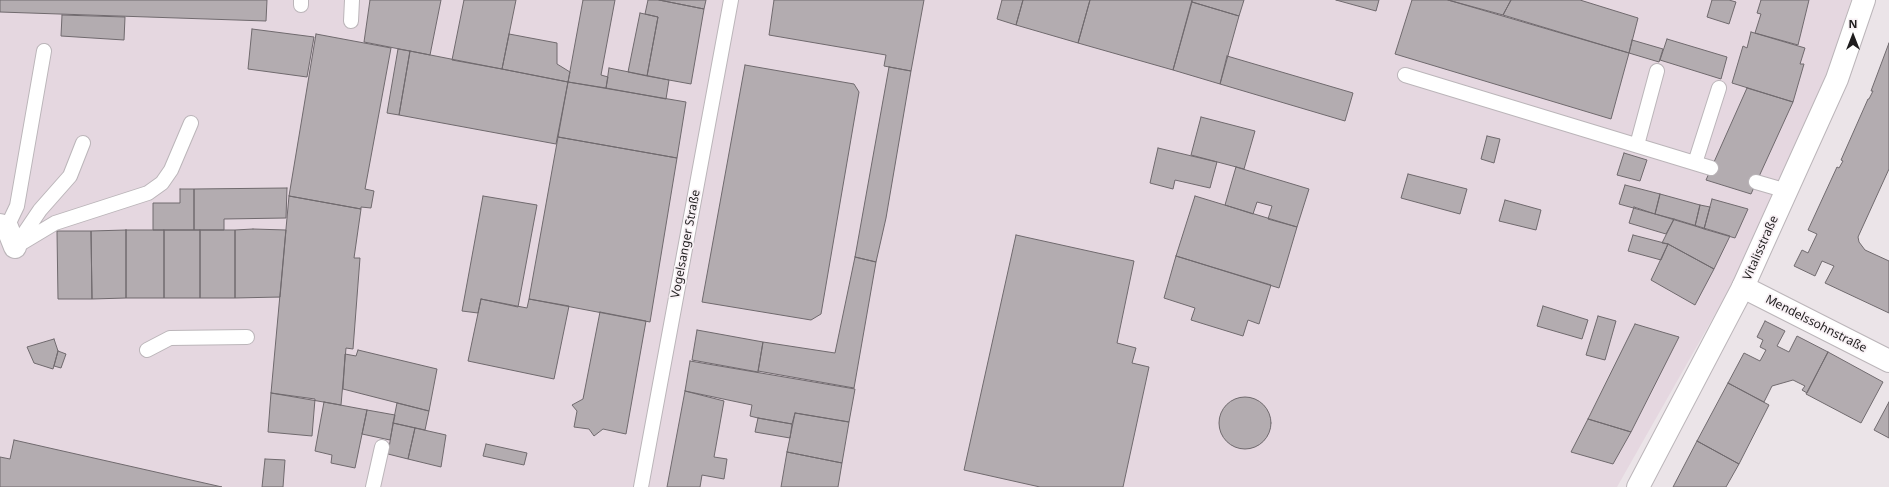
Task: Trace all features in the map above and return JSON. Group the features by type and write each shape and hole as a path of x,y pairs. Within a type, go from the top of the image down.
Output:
{"street":[{"name":"Vitalisstraße","path":"1638,487 1743,287 1837,79 1864,0"},
{"path":"4,226 15,247"},
{"name":"Mendelssohnstraße","path":"1743,287 1889,361"}],"lane":[{"path":"352,0 352,21"},
{"name":"Vogelsanger Straße","path":"641,487 731,0"},
{"path":"4,226 17,206 44,51"},
{"path":"1637,146 1657,71"},
{"path":"1405,75 1711,168"},
{"path":"1695,163 1719,88"},
{"path":"15,247 55,223 148,193 162,183 171,170 191,123"},
{"path":"15,247 40,210 70,176 84,143"},
{"path":"1756,182 1787,191"},
{"path":"147,350 170,338 247,337"},
{"path":"373,487 382,447"}],"shaded area":[{"path":"0,0 1851,0 1827,80 1743,265 1617,487 0,487"}],"building":[{"path":"0,0 267,0 266,21 0,12"},
{"path":"370,0 441,0 430,55 364,42"},
{"path":"464,0 516,0 502,69 452,60"},
{"path":"583,0 615,0 601,75 608,77 606,88 568,82"},
{"path":"648,0 659,0 704,9 691,84 647,76 658,17 645,14"},
{"path":"659,0 706,0 704,9"},
{"path":"774,0 924,0 911,71 884,66 886,55 769,35"},
{"path":"1002,0 1023,0 1016,25 997,19"},
{"path":"1023,0 1090,0 1078,43 1016,25"},
{"path":"1090,0 1192,0 1173,70 1078,43"},
{"path":"1192,0 1244,0 1239,16 1192,2"},
{"path":"1336,0 1379,0 1376,11"},
{"path":"1412,0 1448,0 1629,53 1611,119 1395,54"},
{"path":"1448,0 1511,0 1503,15"},
{"path":"1511,0 1580,0 1638,18 1629,53 1503,15"},
{"path":"1712,0 1729,0 1736,2 1729,24 1707,17"},
{"path":"1761,0 1809,0 1798,45 1755,33 1761,14 1757,13"},
{"path":"1192,2 1239,16 1220,84 1173,70"},
{"path":"640,13 658,17 647,76 628,72"},
{"path":"62,15 125,17 124,40 61,36"},
{"path":"252,29 314,37 307,77 248,69"},
{"path":"1751,32 1805,48 1800,64 1804,64 1793,102 1732,83 1743,46 1747,48"},
{"path":"316,34 391,48 365,189 374,191 371,208 361,207 361,209 289,196"},
{"path":"509,34 557,43 557,64 570,72 568,82 502,69"},
{"path":"1667,39 1727,57 1721,79 1660,60"},
{"path":"1632,40 1663,49 1659,62 1629,53"},
{"path":"1889,43 1889,169 1858,237 1859,242 1865,250 1889,261 1889,313 1825,283 1834,266 1822,261 1815,276 1794,266 1802,250 1808,253 1817,234 1808,230 1837,167 1839,168 1843,161 1841,160 1873,91 1871,91"},
{"path":"398,49 410,51 399,115 387,113"},
{"path":"410,51 568,82 556,144 399,115"},
{"path":"1227,56 1353,93 1345,121 1220,84"},
{"path":"745,65 854,84 859,92 821,314 811,320 702,302"},
{"path":"889,67 911,71 886,218 876,262 855,257"},
{"path":"609,68 669,80 666,99 606,88"},
{"path":"568,82 686,102 677,158 558,137"},
{"path":"1747,88 1793,102 1751,194 1706,180"},
{"path":"1201,117 1255,131 1244,169 1191,155"},
{"path":"1487,136 1500,139 1494,163 1481,159"},
{"path":"558,137 677,158 650,322 529,299"},
{"path":"1158,148 1217,162 1210,188 1175,180 1173,189 1150,183"},
{"path":"1624,153 1647,160 1640,181 1617,175"},
{"path":"1236,167 1309,189 1297,227 1268,219 1272,206 1257,202 1253,214 1225,205"},
{"path":"1408,174 1467,189 1460,214 1401,198"},
{"path":"1625,185 1660,194 1655,214 1619,204"},
{"path":"287,188 286,218 224,219 224,230 194,230 194,189"},
{"path":"180,189 194,189 194,230 153,230 153,203 180,203"},
{"path":"1660,194 1700,205 1695,226 1655,214"},
{"path":"289,196 361,209 354,258 360,258 353,349 346,348 341,405 271,393"},
{"path":"483,196 537,205 518,307 481,299 478,313 462,311"},
{"path":"1195,196 1297,227 1279,288 1176,256"},
{"path":"1712,199 1748,209 1735,238 1704,229"},
{"path":"1505,200 1541,210 1536,230 1499,221"},
{"path":"1700,205 1710,207 1704,229 1695,226"},
{"path":"1634,207 1674,219 1666,234 1629,223"},
{"path":"1674,219 1730,236 1714,269 1668,244 1662,243"},
{"path":"126,230 126,298 92,299 91,231"},
{"path":"126,230 164,230 164,298 126,298"},
{"path":"164,230 200,230 200,298 164,298"},
{"path":"200,230 235,230 235,298 200,298"},
{"path":"235,230 286,230 280,297 235,298"},
{"path":"57,231 91,231 92,299 58,299"},
{"path":"1016,235 1134,261 1117,343 1136,348 1132,363 1149,367 1123,487 1040,487 964,470"},
{"path":"1633,235 1668,244 1661,260 1628,251"},
{"path":"1668,244 1714,269 1695,305 1651,280"},
{"path":"1176,256 1271,285 1259,324 1248,320 1243,336 1191,320 1195,308 1164,298"},
{"path":"855,257 876,262 854,388 758,371 763,342 835,353"},
{"path":"481,299 527,308 529,299 569,306 554,379 468,361"},
{"path":"1543,306 1588,320 1582,339 1537,326"},
{"path":"600,312 646,321 626,434 603,429 594,436 589,429 574,427 577,411 572,405 583,399"},
{"path":"1598,316 1616,321 1605,360 1586,355"},
{"path":"1765,321 1785,331 1777,346 1789,352 1797,336 1828,352 1807,393 1802,390 1805,386 1793,380 1772,386 1764,402 1728,383 1744,353 1760,361 1766,350 1760,347 1763,340 1757,337"},
{"path":"1635,324 1679,337 1631,432 1588,419"},
{"path":"697,330 763,342 758,372 692,360"},
{"path":"54,339 58,351 53,369 34,363 27,347"},
{"path":"358,350 437,369 429,411 343,389 345,354 356,356"},
{"path":"58,351 66,354 61,368 54,366"},
{"path":"1828,352 1883,382 1861,423 1806,394"},
{"path":"690,361 855,389 849,422 795,413 792,424 750,416 752,405 685,391"},
{"path":"1728,383 1769,405 1739,464 1697,441"},
{"path":"685,391 724,401 714,457 727,459 724,479 702,475 700,487 667,487"},
{"path":"271,393 315,399 312,436 268,432"},
{"path":"1245,397 1255,399 1263,405 1269,413 1271,423 1269,433 1263,441 1255,447 1245,449 1235,447 1227,441 1221,433 1219,423 1221,413 1227,405 1235,399"},
{"path":"324,402 367,410 355,468 331,463 332,455 315,451"},
{"path":"1889,402 1889,438 1874,430"},
{"path":"397,403 429,411 425,430 393,423"},
{"path":"367,410 395,415 390,440 362,434"},
{"path":"795,413 849,422 842,463 787,452"},
{"path":"758,418 792,424 790,438 755,432"},
{"path":"1588,419 1631,432 1613,464 1571,452"},
{"path":"393,423 415,428 408,459 388,454"},
{"path":"415,428 446,435 441,467 408,459"},
{"path":"14,440 222,487 0,487 0,457 10,459"},
{"path":"1697,441 1739,464 1726,487 1673,487"},
{"path":"486,444 527,453 524,465 483,456"},
{"path":"787,452 842,463 838,487 781,487"},
{"path":"265,459 285,460 283,487 262,487"}]}
